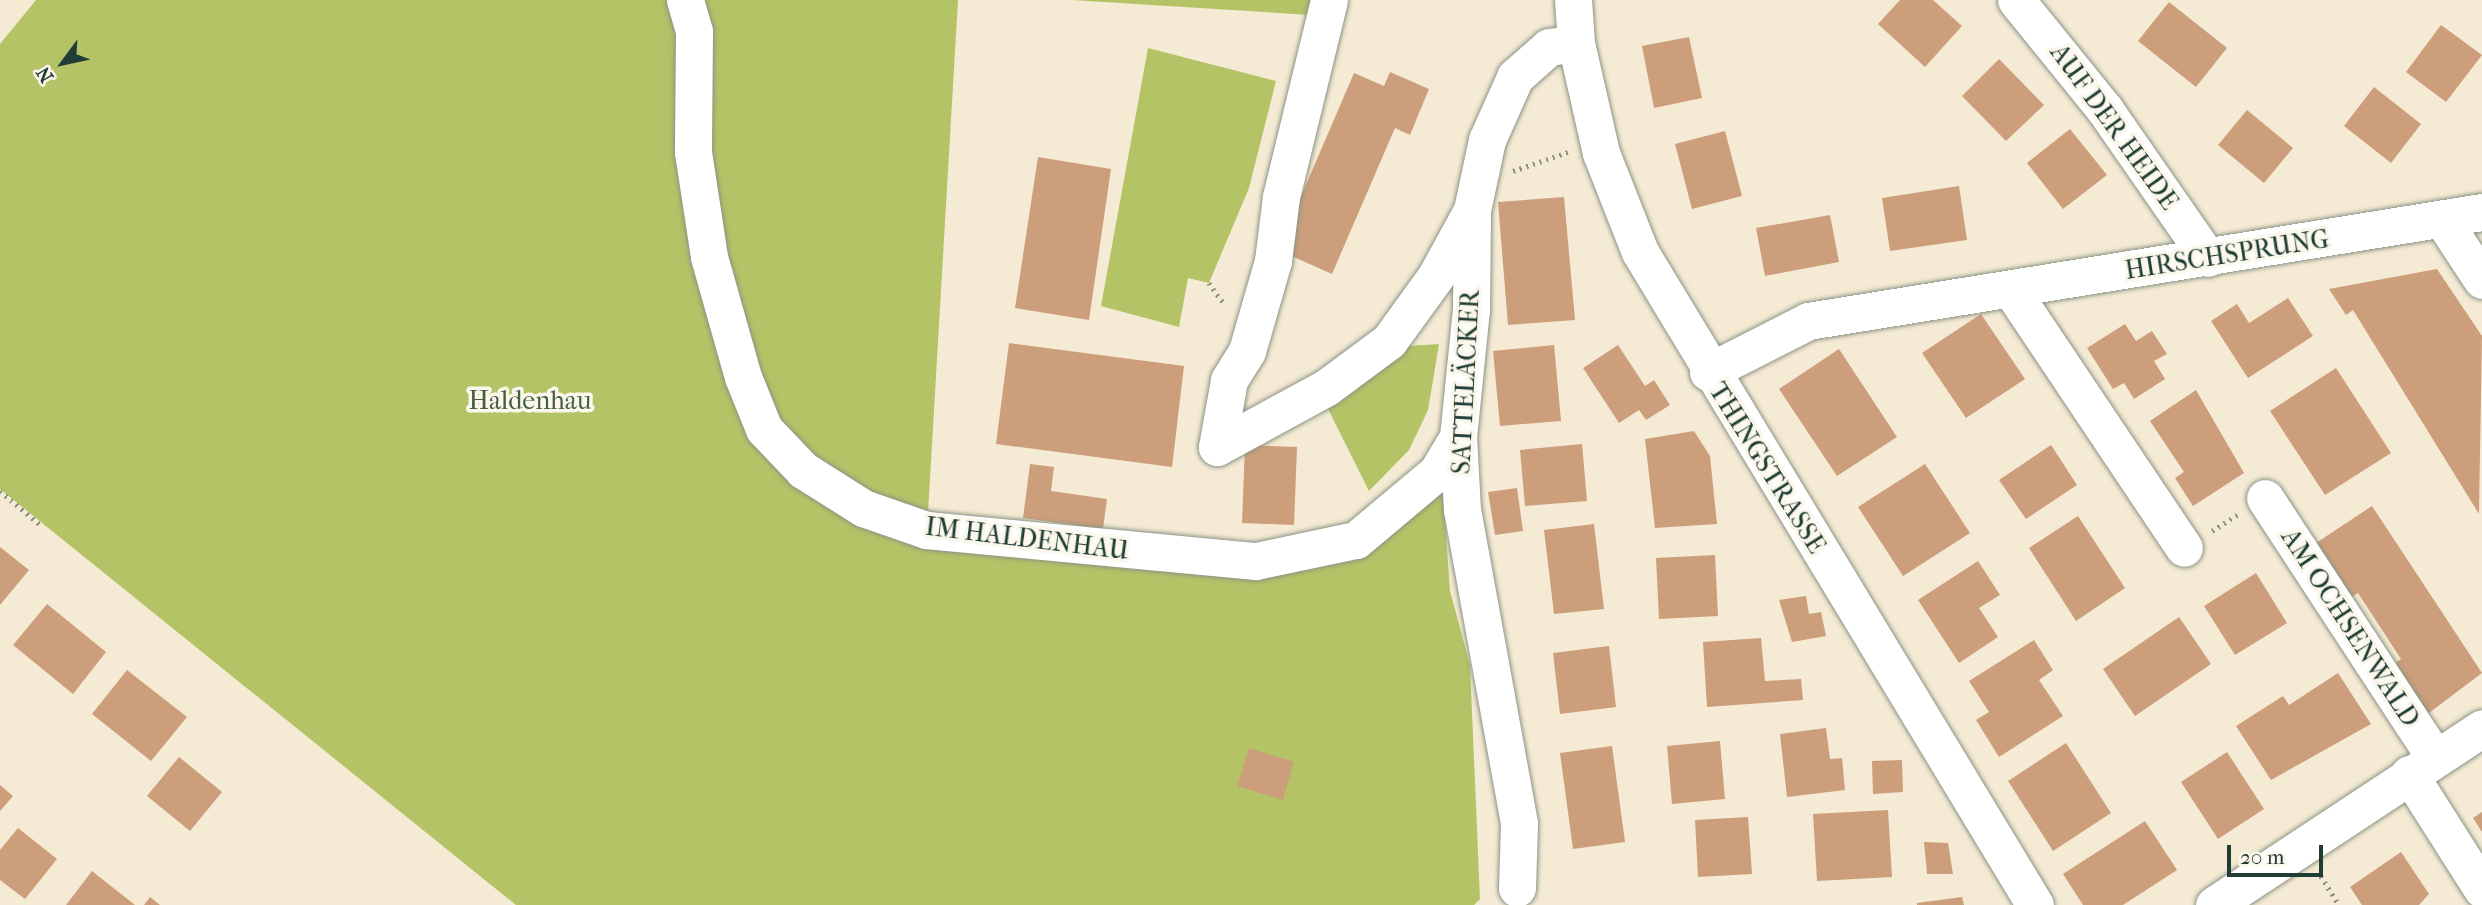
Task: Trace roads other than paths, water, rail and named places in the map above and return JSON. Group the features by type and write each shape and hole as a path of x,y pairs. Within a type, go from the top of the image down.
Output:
{"street":[{"name":"IM HALDENHAU","path":"685,0 694,32 693,152 709,257 743,377 764,429 803,470 863,508 926,530 1256,562 1356,540 1437,472 1458,438"},
{"path":"1329,0 1281,197 1273,261 1247,351 1229,380 1217,447 1327,387 1389,341 1436,276 1477,196"},
{"name":"THINGSTRASSE","path":"1573,0 1576,43 1601,153 1640,252 1708,372 2035,905"},
{"name":"AUF DER HEIDE","path":"2016,0 2105,110 2208,258"},
{"name":"SATTELÄCKER","path":"1517,888 1519,823 1462,510 1458,438 1471,310 1477,196 1487,140 1515,76 1549,47 1576,43"},
{"name":"HIRSCHSPRUNG","path":"1708,372 1808,321 2012,291 2482,212"},
{"path":"2442,219 2482,280"},
{"path":"2012,291 2184,548"},
{"name":"AM OCHSENWALD","path":"2265,498 2422,766 2482,889"},
{"path":"2214,905 2482,728"}],"park label":[{"name":"Haldenhau","path":"530,401"}]}
